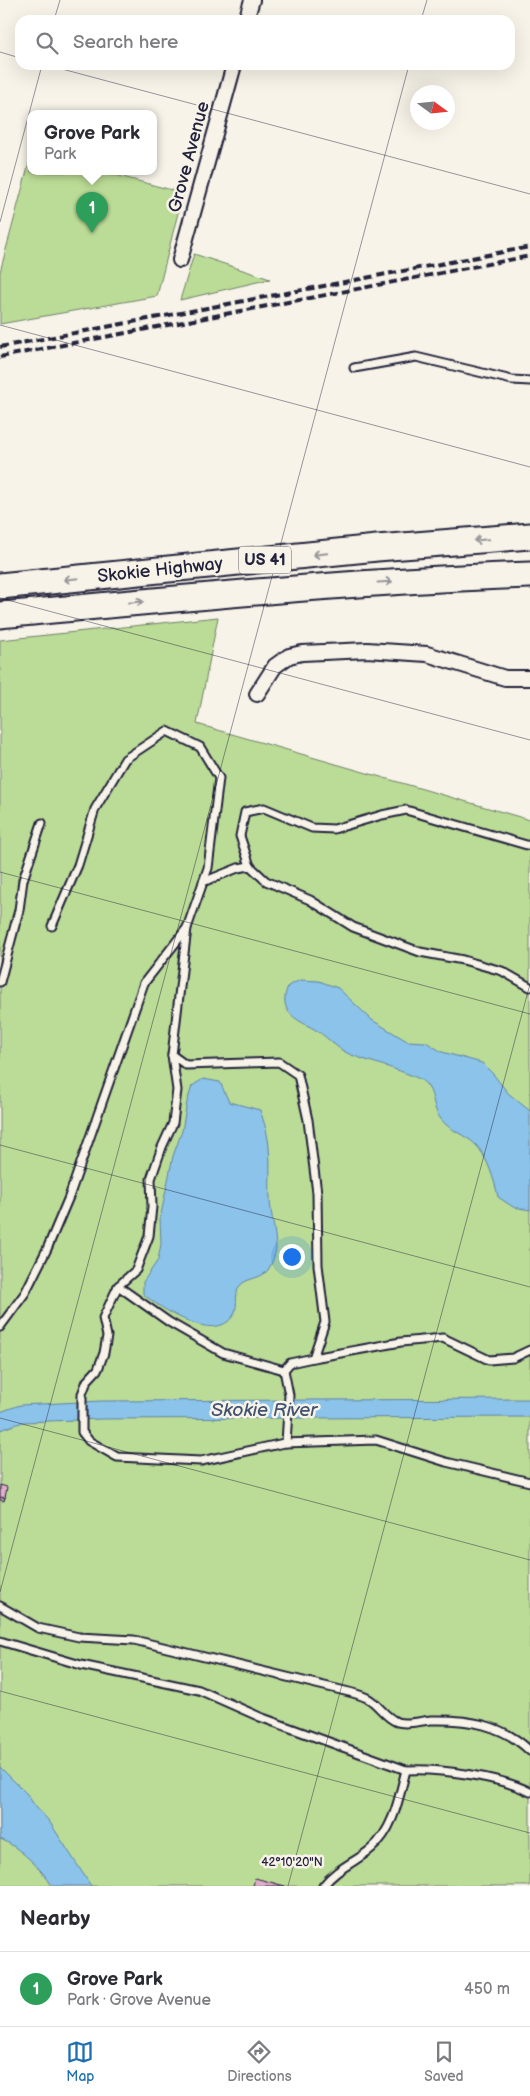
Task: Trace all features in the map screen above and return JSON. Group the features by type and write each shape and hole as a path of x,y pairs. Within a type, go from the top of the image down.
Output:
{"highway":[{"name":"Skokie Highway","path":"0,586 377,548 530,536"},
{"name":"Skokie Highway","path":"0,615 234,593 530,575"}],"street":[{"path":"248,15 252,0"},
{"name":"Grove Avenue","path":"180,260 233,70"},
{"path":"257,694 275,666 289,656 302,653 367,650 427,654 505,678 530,678"}],"lane":[{"path":"354,368 416,357 512,380 530,381"},
{"path":"52,926 78,865 95,809 124,759 167,731 200,747 218,778 208,868 187,928 172,1054 177,1090 173,1123 151,1179 152,1207 149,1236 136,1270 118,1286 103,1318 108,1336 104,1353 98,1369 88,1381 82,1394 81,1427 82,1432 89,1441 117,1457 201,1462 286,1443 376,1440 446,1462 530,1482"},
{"path":"530,846 406,810 382,815 334,830 312,828 264,808 245,812 240,836 250,866 266,881 310,900 353,927 420,952 463,960 502,971 530,987"},
{"path":"0,982 19,910 23,880 42,823"},
{"path":"203,882 238,868 250,866"},
{"path":"0,1327 25,1293 47,1249 69,1197 144,983 187,928"},
{"path":"172,1054 186,1065 279,1062 298,1075 308,1120 317,1192 318,1265 325,1322 313,1358"},
{"path":"118,1286 169,1322 223,1352 284,1370"},
{"path":"284,1370 290,1363 313,1358 401,1342 443,1338 489,1360 513,1358 530,1350"},
{"path":"284,1370 289,1395 286,1443"},
{"path":"0,1606 38,1628 79,1637 134,1640 204,1655 230,1664 341,1690 368,1698 397,1722 456,1720 490,1725 520,1741 530,1751"},
{"path":"0,1641 81,1665 199,1690 260,1717 406,1770 428,1769 474,1776 530,1792"},
{"path":"323,1886 340,1868 372,1848 385,1834 393,1815 406,1770"}],"green space":[{"path":"27,171 27,175 115,175 183,193 157,296 0,324 0,272"},
{"path":"194,254 270,279 180,300"},
{"path":"218,617 197,724 530,820 530,1886 0,1886 0,640"}],"water":[{"path":"300,980 319,981 338,988 372,1020 407,1041 426,1042 442,1052 482,1063 508,1093 530,1111 530,1210 513,1207 498,1197 484,1156 472,1141 448,1126 440,1118 425,1083 411,1075 347,1053 292,1015 285,1004 285,996 288,986"},
{"path":"203,1079 220,1082 229,1102 260,1110 268,1142 270,1200 276,1243 275,1254 268,1270 239,1287 235,1313 224,1324 214,1326 188,1321 162,1308 143,1294 143,1282 158,1260 161,1244 160,1219 173,1156 182,1131 187,1102 192,1086"},
{"name":"Skokie River","path":"530,1399 530,1417 103,1419 23,1422 0,1430 0,1412 20,1405 101,1401"},
{"path":"0,1767 27,1794 49,1821 91,1886 52,1886 29,1859 7,1842 0,1839"}],"building":[{"path":"0,1485 7,1487 5,1498 0,1497"},
{"path":"255,1878 285,1886 253,1886"}],"railway":[{"path":"0,347 530,247"},
{"path":"0,357 530,256"}],"place":[{"name":"Grove Park","path":"92,233"}]}
